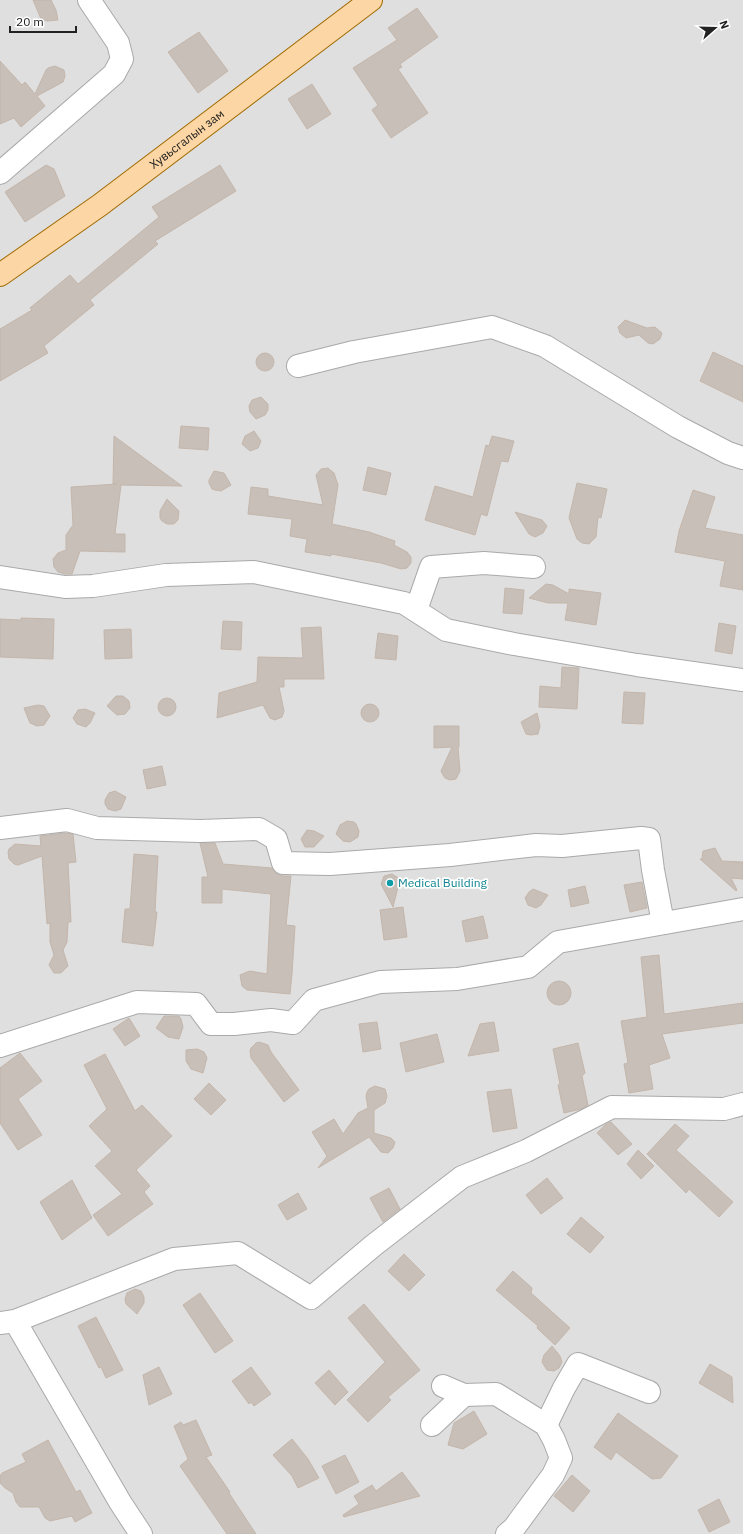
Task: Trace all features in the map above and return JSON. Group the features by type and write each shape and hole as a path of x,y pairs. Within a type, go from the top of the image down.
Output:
{"main road":[{"name":"Хувьсгалын зам","path":"0,275 100,205 371,0"}],"street":[{"path":"0,173 114,74 122,59 118,43 89,0"},
{"path":"298,366 354,352 492,327 545,346 678,427 728,453 743,458"},
{"path":"416,610 431,567 484,563 534,567"},
{"path":"0,577 65,587 93,586 166,575 254,572 404,603 446,630 514,644 637,665 743,680"},
{"path":"0,828 67,820 97,828 200,831 259,829 276,839 283,863 293,864 330,864 450,855 536,845 562,846 640,838 649,839 663,923"},
{"path":"0,1046 137,1002 196,1004 210,1024 234,1024 271,1020 293,1023 314,1000 380,982 457,979 528,967 558,942 743,909"},
{"path":"142,1534 120,1502 8,1322 174,1259 238,1253 311,1298 374,1245 462,1177 526,1151 612,1107 724,1109 743,1104"},
{"path":"546,1425 564,1388 578,1364 649,1392"},
{"path":"443,1386 464,1395 496,1394 546,1425 554,1440 561,1458 553,1475 514,1528 507,1534"},
{"path":"432,1425 464,1395"}],"shaded area":[{"path":"0,0 743,0 743,1534 0,1534"}],"building":[{"path":"33,0 51,0 56,10 58,20 47,21 41,19"},
{"path":"417,8 438,37 400,64 402,67 398,69 428,113 391,138 372,110 378,105 353,68 397,40 388,28"},
{"path":"199,32 228,71 198,93 168,52"},
{"path":"0,61 22,85 25,82 35,94 48,68 55,66 64,70 65,76 63,82 37,96 45,106 21,127 14,118 0,124"},
{"path":"312,84 331,114 307,129 288,99"},
{"path":"46,165 54,169 65,196 25,222 5,192"},
{"path":"220,165 236,191 155,241 158,244 90,300 94,305 44,346 48,353 0,381 0,329 32,310 30,308 70,275 78,284 159,217 152,207"},
{"path":"625,320 647,328 655,327 662,333 660,339 653,344 648,343 639,335 626,338 620,333 618,327"},
{"path":"713,352 743,366 743,402 700,381"},
{"path":"265,353 271,356 274,362 271,368 265,371 259,368 256,362 259,356"},
{"path":"261,397 268,404 268,410 265,415 256,419 250,412 249,406 252,400"},
{"path":"181,426 209,428 208,450 179,448"},
{"path":"254,431 261,441 258,448 250,451 242,444 245,436"},
{"path":"114,436 182,486 121,485 115,534 125,534 125,552 80,551 72,574 58,572 54,567 53,559 58,553 66,550 66,535 73,525 71,487 117,484 113,484"},
{"path":"492,436 514,441 508,462 501,461 487,516 481,514 475,535 425,520 435,486 473,497 486,445 489,446"},
{"path":"368,467 391,473 386,495 363,490"},
{"path":"328,468 334,473 338,485 332,524 369,532 395,541 394,545 407,552 411,557 411,563 407,568 401,569 381,563 331,554 331,556 305,552 307,539 290,536 292,519 248,514 251,487 268,489 268,496 323,505 316,475 321,469"},
{"path":"214,471 224,473 231,485 221,491 212,489 209,480"},
{"path":"577,483 607,489 601,518 598,517 596,537 589,544 582,543 577,539 569,518"},
{"path":"693,490 715,497 705,528 743,535 743,590 720,586 725,561 675,552 679,531"},
{"path":"167,499 179,511 178,520 174,524 167,524 160,518 160,511"},
{"path":"515,512 542,520 547,526 543,533 535,537 529,534"},
{"path":"546,584 553,585 569,594 569,589 601,593 596,625 565,620 568,603 548,603 529,598"},
{"path":"505,588 524,590 522,614 503,613"},
{"path":"21,618 54,619 53,659 0,657 0,619 21,620"},
{"path":"223,621 242,622 241,650 221,649"},
{"path":"719,623 736,626 732,654 715,651"},
{"path":"321,627 324,679 284,679 284,687 279,687 284,711 282,717 275,720 270,718 263,705 217,718 219,693 257,682 258,657 303,658 301,628"},
{"path":"131,629 132,658 105,659 104,630"},
{"path":"378,633 398,636 396,660 375,658"},
{"path":"562,667 579,668 577,709 539,707 540,686 561,688"},
{"path":"624,692 645,693 643,724 622,723"},
{"path":"116,696 123,696 129,701 130,708 125,714 117,715 107,706"},
{"path":"167,698 173,701 176,707 173,713 167,716 161,713 158,707 161,701"},
{"path":"370,704 376,707 379,713 376,719 370,722 364,719 361,713 364,707"},
{"path":"38,705 44,706 50,716 44,725 37,726 30,723 24,708"},
{"path":"85,709 95,713 90,723 86,727 77,724 73,718 78,710"},
{"path":"537,713 540,726 538,734 526,734 521,722"},
{"path":"434,726 459,726 458,747 460,771 456,779 450,780 445,778 441,771 452,747 434,748"},
{"path":"162,766 166,785 147,789 143,770"},
{"path":"115,791 126,797 121,809 115,811 108,809 105,804 105,800 109,793"},
{"path":"347,821 354,822 359,831 358,837 350,842 343,841 336,834 340,825"},
{"path":"307,830 314,831 324,836 314,847 305,847 301,839"},
{"path":"66,833 73,834 76,862 68,863 71,922 68,922 67,942 63,950 68,966 61,973 54,973 49,965 54,955 50,942 50,923 47,924 42,856 18,865 14,864 9,859 8,852 9,849 15,844 41,846 40,836"},
{"path":"200,843 215,843 223,864 272,868 276,873 283,876 291,876 286,925 295,926 290,994 247,990 242,986 240,975 250,971 267,974 271,894 222,889 222,903 202,903 202,877 208,877"},
{"path":"715,848 722,861 743,862 743,879 731,878 737,890 736,891 700,859 702,859 703,851"},
{"path":"134,854 158,856 155,912 157,912 153,946 122,942 125,909 130,909"},
{"name":"Medical Building","path":"392,874 400,879 393,907 381,884 384,876"},
{"path":"642,882 647,908 630,912 624,885"},
{"path":"585,886 589,903 571,907 568,890"},
{"path":"533,889 548,895 541,905 536,908 528,905 525,898"},
{"path":"403,907 407,937 384,940 380,910"},
{"path":"483,916 488,938 466,942 462,921"},
{"path":"659,955 664,1014 743,1003 743,1023 662,1034 670,1058 649,1065 653,1089 629,1093 624,1064 628,1063 621,1021 647,1017 641,957"},
{"path":"559,981 568,984 571,993 568,1002 559,1005 550,1002 547,993 550,984"},
{"path":"164,1016 179,1016 181,1019 183,1027 179,1039 168,1037 156,1028"},
{"path":"129,1018 140,1036 125,1046 113,1029"},
{"path":"377,1022 381,1049 363,1052 359,1024"},
{"path":"494,1022 499,1051 468,1056 480,1024"},
{"path":"437,1034 444,1062 406,1072 400,1043"},
{"path":"259,1042 268,1045 271,1052 299,1090 284,1102 251,1058 251,1048"},
{"path":"578,1043 585,1073 582,1076 588,1105 581,1109 564,1113 553,1049"},
{"path":"197,1049 204,1052 207,1058 203,1073 191,1069 186,1061 186,1050"},
{"path":"20,1053 42,1081 18,1099 42,1135 18,1150 0,1123 0,1068"},
{"path":"105,1054 135,1111 142,1105 172,1136 136,1170 150,1186 144,1192 153,1204 108,1236 93,1215 122,1194 95,1166 112,1151 89,1126 107,1109 84,1065"},
{"path":"209,1083 226,1100 211,1115 194,1099"},
{"path":"375,1086 385,1089 387,1096 385,1103 374,1110 374,1133 391,1138 395,1142 393,1148 388,1153 381,1152 369,1137 318,1168 327,1156 312,1132 334,1119 343,1134 358,1113 368,1108 366,1096 367,1092"},
{"path":"511,1089 517,1128 493,1132 487,1092"},
{"path":"611,1122 632,1144 618,1155 597,1133 605,1125"},
{"path":"675,1124 689,1136 676,1150 733,1202 719,1217 689,1189 686,1193 647,1154"},
{"path":"638,1150 654,1166 641,1179 627,1164"},
{"path":"547,1178 563,1198 541,1214 526,1195"},
{"path":"72,1180 92,1218 62,1240 40,1202"},
{"path":"389,1188 400,1209 383,1222 370,1198"},
{"path":"298,1193 307,1209 287,1220 278,1205"},
{"path":"581,1217 604,1237 590,1253 567,1234"},
{"path":"404,1254 425,1275 409,1291 388,1271"},
{"path":"513,1271 532,1288 531,1293 570,1328 555,1345 537,1328 538,1326 496,1290"},
{"path":"135,1289 141,1291 144,1297 144,1303 137,1314 126,1304 125,1299 127,1293"},
{"path":"200,1293 233,1341 215,1353 183,1305"},
{"path":"364,1304 420,1370 388,1397 391,1400 368,1422 347,1400 385,1362 348,1318"},
{"path":"96,1317 123,1370 106,1378 101,1367 99,1368 78,1326"},
{"path":"552,1346 560,1356 562,1362 559,1368 554,1371 547,1370 542,1362 544,1355"},
{"path":"710,1364 732,1377 733,1403 699,1383"},
{"path":"159,1367 172,1394 149,1405 143,1375"},
{"path":"251,1367 271,1394 254,1406 251,1402 249,1404 232,1381"},
{"path":"329,1370 348,1392 335,1405 315,1383"},
{"path":"474,1411 487,1434 463,1449 448,1445 454,1423"},
{"path":"618,1413 678,1456 661,1478 652,1479 616,1452 611,1460 594,1447"},
{"path":"196,1420 212,1455 206,1457 256,1534 227,1534 180,1466 188,1459 174,1426 181,1422 183,1425"},
{"path":"292,1439 308,1459 319,1478 298,1488 292,1476 273,1455"},
{"path":"48,1440 76,1492 80,1490 92,1513 75,1522 72,1516 50,1521 45,1518 39,1507 20,1507 16,1502 13,1493 0,1483 0,1476 2,1473 26,1462 22,1454"},
{"path":"345,1455 359,1482 336,1494 322,1466"},
{"path":"402,1472 420,1496 344,1517 343,1515 359,1504 354,1496 372,1485 376,1491"},
{"path":"572,1475 590,1491 573,1512 554,1496"},
{"path":"719,1499 730,1522 709,1532 698,1510"}],"place":[{"name":"Medical Building","path":"390,883"}]}
